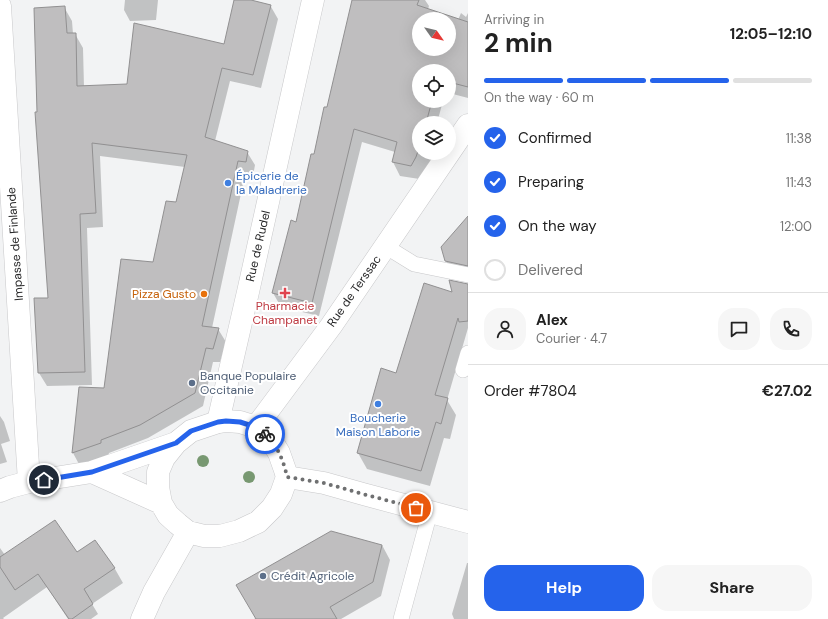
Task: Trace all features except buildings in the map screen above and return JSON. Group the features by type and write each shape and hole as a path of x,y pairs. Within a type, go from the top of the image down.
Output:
{"street":[{"name":"Rue de Rudel","path":"218,422 313,0"},
{"name":"Impasse de Finlande","path":"0,6 30,482"},
{"name":"Rue de Terssac","path":"256,427 331,326 468,125"},
{"path":"226,421 240,422 256,427 270,438 279,452 287,477 281,494 272,508 258,522 239,531 220,536 204,536 188,532 168,515 161,503 158,487 158,472 164,458 176,443 191,431 218,422 226,421"},
{"path":"0,491 30,482 92,472 176,443"},
{"path":"92,472 161,503"},
{"path":"287,477 324,483 468,522"},
{"path":"142,619 154,592 188,532"}],"lane":[{"path":"386,246 414,264 468,275"},
{"path":"463,370 468,353"},
{"path":"401,619 430,512"}],"way so far":[{"path":"265,434 270,438 279,452 287,477 324,483 416,508"}],"place":[{"name":"Épicerie de la Maladrerie","path":"228,183"},
{"name":"Pharmacie Champanet","path":"285,293"},
{"name":"Pizza Gusto","path":"204,294"},
{"name":"Banque Populaire Occitanie","path":"192,383"},
{"name":"Boucherie Maison Laborie","path":"378,404"},
{"name":"Crédit Agricole","path":"263,576"}],"route":[{"path":"44,480 92,472 176,443 191,431 218,422 240,422 256,427 265,434"}]}
